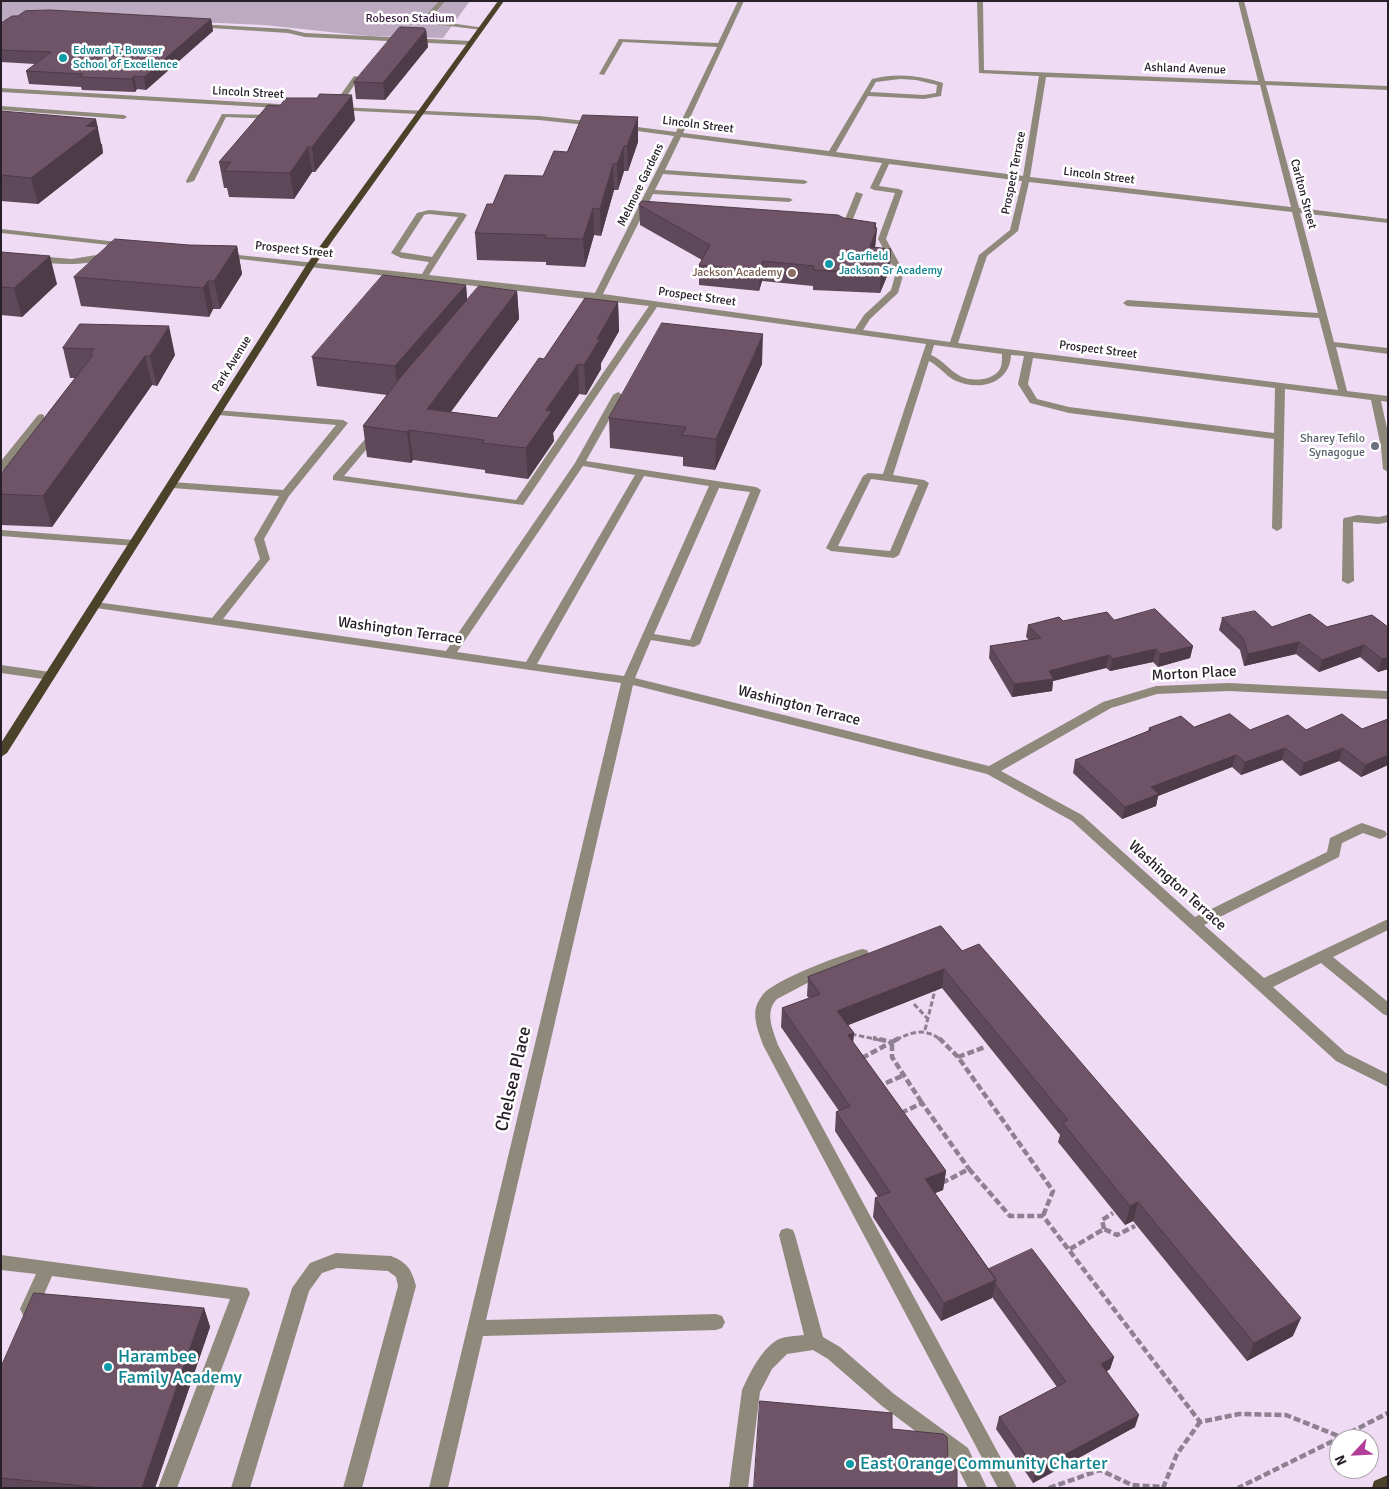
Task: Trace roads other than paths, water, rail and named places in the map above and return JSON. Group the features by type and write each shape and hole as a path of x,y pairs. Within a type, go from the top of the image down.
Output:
{"main road":[{"name":"Park Avenue","path":"1,753 136,543 311,264 501,1"},
{"path":"1380,1488 1388,1484"}],"street":[{"path":"442,1 426,20 427,22 482,28"},
{"name":"Melmore Gardens","path":"598,296 679,134 741,1"},
{"name":"Ashland Avenue","path":"980,1 981,72 1388,88"},
{"name":"Carlton Street","path":"1241,1 1343,393"},
{"path":"190,26 288,31 305,35 471,43"},
{"path":"602,74 621,40 721,45"},
{"name":"Prospect Terrace","path":"953,345 983,255 1014,231 1026,179 1043,74"},
{"path":"356,76 339,101 326,110 539,118 602,125"},
{"path":"831,154 874,80 891,76 926,78 941,84 939,95 924,98 866,94"},
{"name":"Lincoln Street","path":"1,90 300,107"},
{"path":"1,97 11,91"},
{"path":"1,108 124,117"},
{"path":"190,181 224,115 278,118"},
{"name":"Lincoln Street","path":"612,126 1026,179 1388,221"},
{"path":"857,332 867,318 895,292 900,272 882,239 899,191 874,188 886,161"},
{"path":"660,172 804,182"},
{"path":"650,192 789,200"},
{"path":"853,236 843,234 859,194"},
{"path":"424,277 435,260 440,252 464,215 421,213 395,253 401,256 435,260"},
{"path":"1,231 140,246"},
{"path":"872,238 882,239"},
{"path":"1,255 64,261 79,260 107,254 121,244"},
{"name":"Prospect Street","path":"216,254 424,277 495,289 598,296 1029,355 1388,399"},
{"path":"1127,303 1323,316"},
{"path":"381,426 337,478 520,503 655,304"},
{"path":"887,477 931,342"},
{"path":"1330,344 1388,351"},
{"path":"926,356 940,363 958,379 968,382 986,381 998,377 1005,369 1007,352"},
{"path":"1029,355 1023,384 1034,401 1069,410 1280,437"},
{"path":"1277,528 1280,386"},
{"path":"453,649 580,464 618,395"},
{"path":"1375,397 1386,447 1388,470"},
{"path":"215,622 265,559 259,539 286,493 343,423 218,412"},
{"path":"1,468 41,418"},
{"path":"580,464 756,490 694,644 648,636"},
{"path":"530,666 642,473"},
{"path":"868,476 887,477 924,483 894,555 831,548 868,476"},
{"name":"Chelsea Place","path":"438,1488 628,680 715,484"},
{"path":"172,485 286,493"},
{"path":"1348,581 1348,520 1356,517 1382,521 1388,518"},
{"path":"1,533 136,543"},
{"name":"Washington Terrace","path":"96,605 215,622 453,649 530,666 628,680 991,771 1077,818 1341,1056 1388,1081"},
{"path":"1,669 50,676"},
{"name":"Morton Place","path":"991,771 1107,705 1156,690 1229,687 1388,695"},
{"path":"1194,923 1334,854 1335,841 1362,828 1380,834"},
{"path":"1263,985 1388,924"},
{"path":"862,954 778,990 766,1000 762,1014 765,1029 780,1063 1008,1488"},
{"path":"1322,956 1388,1010"},
{"path":"787,1236 815,1342"},
{"path":"240,1488 301,1288 316,1268 336,1260 391,1264 404,1272 407,1286 352,1488"},
{"path":"1,1262 241,1293 167,1488"},
{"path":"20,1327 47,1268"},
{"path":"476,1328 716,1322"},
{"path":"738,1488 751,1390 766,1363 783,1346 815,1342 834,1353 888,1400 961,1454 978,1488"}],"place":[{"name":"Edward T. Bowser School of Excellence","path":"63,58"},
{"name":"J Garfield Jackson Sr Academy","path":"829,264"},
{"name":"Jackson Academy","path":"792,273"},
{"name":"Sharey Tefilo Synagogue","path":"1375,446"},
{"name":"Harambee Family Academy","path":"108,1367"},
{"name":"East Orange Community Charter","path":"850,1464"}],"park label":[{"name":"Robeson Stadium","path":"410,19"}]}
